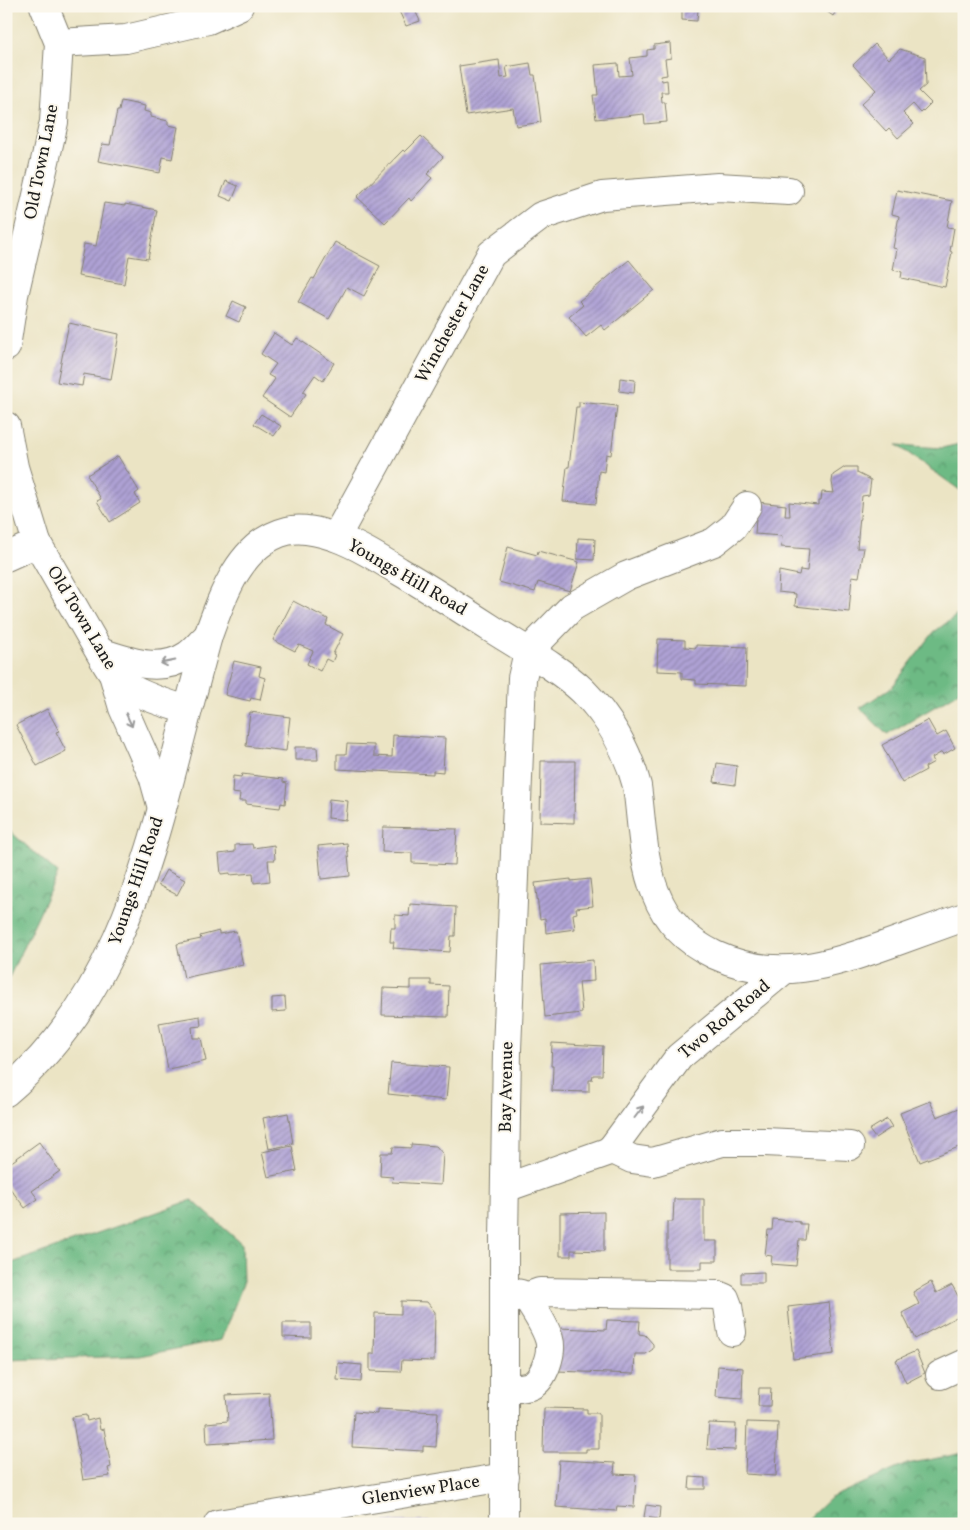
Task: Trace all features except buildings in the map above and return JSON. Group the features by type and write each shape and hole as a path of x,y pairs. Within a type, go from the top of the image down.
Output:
{"street":[{"name":"Old Town Lane","path":"6,348 14,295 54,122 59,43 44,6"},
{"path":"59,43 126,39 208,20 239,6"},
{"name":"Winchester Lane","path":"336,538 491,254 541,216 602,196 718,187 789,191"},
{"name":"Old Town Lane","path":"6,426 14,467 37,543 106,663 119,681 163,703 187,710"},
{"path":"528,652 572,607 626,576 714,542 733,527 747,506"},
{"name":"Youngs Hill Road","path":"6,1092 30,1071 56,1041 78,1010 107,961 132,904 153,842 187,710 214,618 229,583 256,547 271,537 288,531 314,531 336,538 377,558 528,652 571,680 582,691 604,716 620,743 633,771 637,786 650,878 658,900 670,921 692,943 720,958 752,967 784,970 815,967 849,958 964,917"},
{"path":"6,557 37,543"},
{"path":"162,808 153,776 123,708 106,663 166,664 179,660 189,654 208,636"},
{"name":"Bay Avenue","path":"504,1524 505,1389 515,1294 505,1188 507,1050 522,678 528,652"},
{"name":"Two Rod Road","path":"610,1150 679,1057 784,970"},
{"path":"505,1188 610,1150 632,1159 653,1162 722,1142 850,1146"},
{"path":"515,1294 540,1292 718,1295 725,1298 732,1332"},
{"path":"505,1389 523,1388 534,1384 543,1372 549,1357 549,1338 515,1294"},
{"name":"Glenview Place","path":"218,1524 505,1477"}],"green space":[{"path":"964,443 964,493 897,445 942,448"},
{"path":"964,610 964,683 956,694 887,735 860,708 892,687 934,632"},
{"path":"6,828 58,873 6,984"},
{"path":"192,1200 242,1244 243,1284 221,1340 140,1356 6,1360 6,1265"},
{"path":"964,1453 964,1524 803,1524 830,1498 907,1464"}]}
